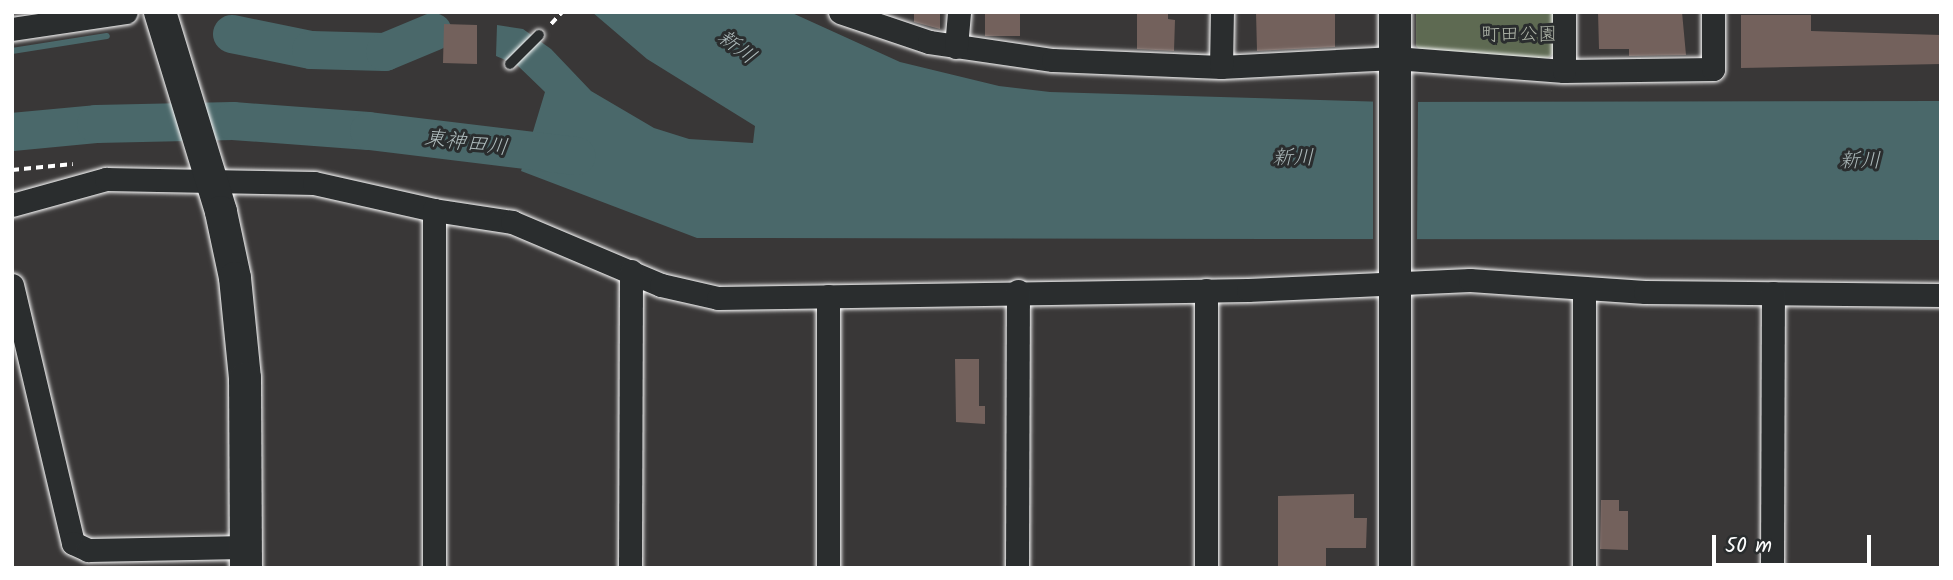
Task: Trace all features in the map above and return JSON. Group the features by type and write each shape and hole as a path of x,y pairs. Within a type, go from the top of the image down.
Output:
{"street":[{"path":"12,29 127,12"},
{"path":"13,288 66,529 73,543 88,550 246,557 243,345 233,267 209,172 159,12"},
{"path":"841,12 956,47 1053,60 1221,67 1564,71 1713,69 1713,12"},
{"path":"956,47 959,12"},
{"path":"1221,67 1222,12"},
{"path":"1395,12 1395,568"},
{"path":"1564,12 1564,71"},
{"path":"12,205 106,179 209,172 314,183 543,231 631,271 690,294 718,298 1206,290 1395,271 1584,288 1941,295"},
{"path":"434,210 434,568"},
{"path":"630,568 631,271"},
{"path":"1584,288 1584,568"},
{"path":"1206,290 1206,568"},
{"path":"1017,568 1018,292"},
{"path":"1772,568 1773,293"},
{"path":"828,296 828,568"}],"lane":[{"path":"510,64 539,36"}],"green space":[{"name":"町田公園","path":"1416,12 1555,12 1555,52 1545,61 1422,52 1416,46"}],"water":[{"name":"新川","path":"592,12 790,12 900,62 999,86 1050,92 1387,102 1941,101 1941,240 697,238 521,171 545,92 517,65 496,56 497,25 523,29 551,49 591,91 654,128 689,139 753,143 755,126 647,59"}],"pier":[{"path":"1373,98 1418,98 1417,243 1373,243"}],"building":[{"path":"914,12 940,12 940,29 914,22"},
{"path":"985,12 1020,12 1020,36 985,36"},
{"path":"1137,12 1168,12 1168,19 1175,20 1174,51 1137,49"},
{"path":"1256,12 1335,12 1335,47 1257,51"},
{"path":"1598,12 1682,12 1686,55 1629,56 1629,49 1599,49"},
{"path":"1741,15 1811,15 1811,31 1941,35 1941,64 1741,68"},
{"path":"444,24 477,25 477,64 443,63"},
{"path":"955,359 979,359 979,406 985,406 985,424 956,422"},
{"path":"1354,494 1354,518 1367,518 1366,548 1326,548 1326,566 1278,566 1278,496"},
{"path":"1601,500 1619,500 1619,511 1628,511 1628,550 1600,549"}],"waterway":[{"path":"232,34 311,50 385,52 433,32"},
{"path":"12,51 107,36"},
{"name":"東神田川","path":"12,132 96,124 233,121 369,131 576,156"}]}
